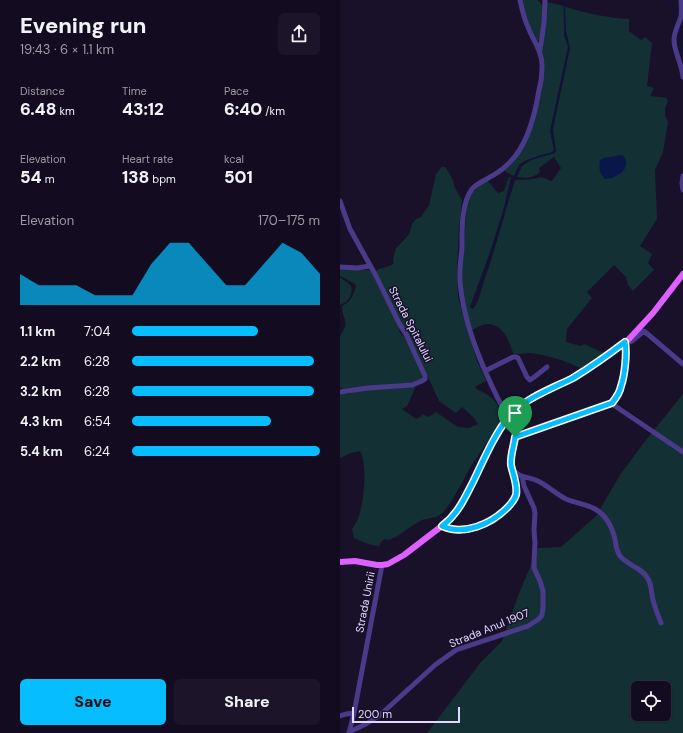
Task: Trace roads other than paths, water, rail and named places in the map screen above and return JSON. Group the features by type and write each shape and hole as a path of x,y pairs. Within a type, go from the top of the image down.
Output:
{"main road":[{"name":"Strada Unirii","path":"382,565 388,564 404,555 451,519 459,508 489,448 511,414 523,404 589,368 642,329 683,274"},
{"path":"340,562 359,561 382,565"}],"street":[{"path":"520,0 528,27 540,51"},
{"path":"442,526 447,529 475,528 496,518 514,500 516,494 511,457 515,437 512,425 485,371 476,348 462,296 459,267 463,216 466,202 473,188 509,164 522,147 536,110 542,69 540,51 544,23 545,0"},
{"path":"681,0 681,15 674,40 683,77"},
{"path":"683,176 683,190"},
{"name":"Strada Spitalului","path":"340,200 350,229 411,343 425,374 425,379 412,385 368,388 340,392"},
{"path":"340,267 357,268 370,266"},
{"path":"642,329 683,364"},
{"path":"515,437 612,403 621,387 626,341"},
{"path":"485,371 513,357 518,358 530,380 547,367"},
{"path":"612,403 683,452"},
{"path":"513,470 517,474 538,481 568,500 594,508 604,516 613,530 616,547 621,557 639,569 648,578 653,600 661,623"},
{"name":"Strada Anul 1907","path":"349,732 376,718 435,665 456,650 528,626 539,619 542,615 543,590 534,568 535,513 524,486 522,476"},
{"name":"Strada Unirii","path":"349,732 354,713 382,565"},
{"path":"340,716 354,713"}],"waterway":[{"path":"472,307 486,270 513,181 520,166 524,162 554,153 552,126 569,47 565,35 564,8 567,0"},
{"path":"669,0 677,23"},
{"path":"680,27 683,55"}]}
